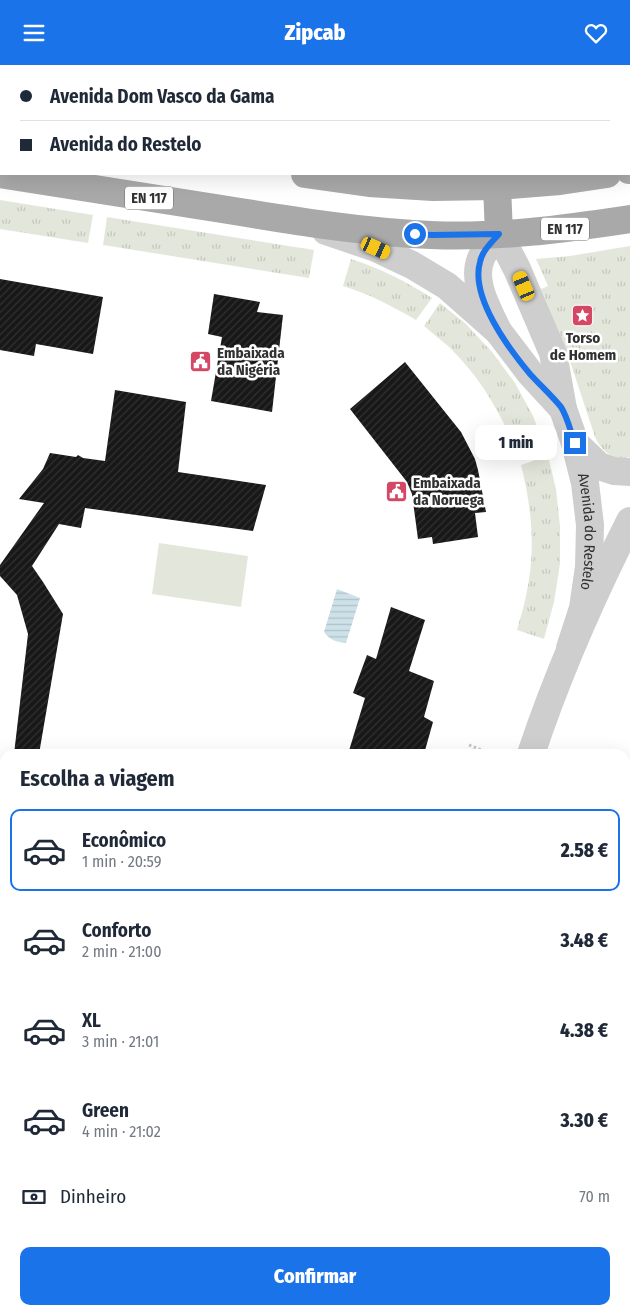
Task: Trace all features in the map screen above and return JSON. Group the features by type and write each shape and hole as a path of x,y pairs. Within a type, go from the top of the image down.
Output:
{"main road":[{"name":"EN 117","path":"6,175 299,221 364,230 432,235 499,234 566,229 630,219"},
{"path":"312,175 369,183 433,187 497,187 600,175"},
{"path":"497,187 499,234"}],"street":[{"name":"Avenida do Restelo","path":"299,221 376,248 412,265 447,286 498,331 530,373 562,409"},
{"name":"Avenida do Restelo","path":"498,331 480,293 478,272 483,254 499,234 517,269 553,353 562,409 575,443 586,492 590,525 589,567 583,608 533,749"},
{"name":"Avenida do Restelo","path":"575,443 600,466 614,471 630,472"},
{"name":"Avenida do Restelo","path":"570,648 603,574 630,521"}],"path":[{"path":"468,745 479,749"}],"green space":[{"path":"0,200 93,215 88,243 0,229"},
{"path":"107,217 314,250 309,278 103,245"},
{"path":"630,246 630,457 618,458 604,451 595,437 565,346 541,289 548,286 536,259 570,256"},
{"path":"351,259 393,276 432,298 416,320 380,301 343,286"},
{"path":"440,303 466,324 492,352 515,383 533,416 545,447 518,455 505,425 480,383 460,358 424,326"},
{"path":"548,456 556,489 560,526 560,564 554,602 544,639 517,630 529,579 532,546 528,498 521,465"},
{"path":"159,543 248,556 241,607 152,594"}],"water":[{"path":"337,589 360,598 346,643 334,640 324,632"}],"building":[{"path":"0,279 103,297 93,354 36,344 34,356 0,350"},
{"path":"214,294 260,302 257,312 283,315 272,412 211,401 222,337 208,334"},
{"path":"405,362 461,432 475,459 486,512 475,513 478,537 433,544 432,537 418,539 412,494 407,482 350,409"},
{"path":"115,390 186,402 178,472 266,485 253,531 85,508 81,528 59,524 32,566 63,614 40,749 15,749 28,634 17,595 0,576 0,565 44,503 19,499 43,469 50,453 76,457 78,455 83,458 105,461"},
{"path":"391,607 425,620 409,671 434,681 424,717 433,722 425,749 350,749 365,698 353,693 367,655 376,659"}],"place":[{"name":"Torso de Homem","path":"583,315"},
{"name":"Embaixada da Nigéria","path":"201,362"},
{"name":"Embaixada da Noruega","path":"397,492"}],"route":[{"path":"415,234 499,234 483,254 480,262 478,272 480,293 498,331 530,373 562,409 575,443"}]}
